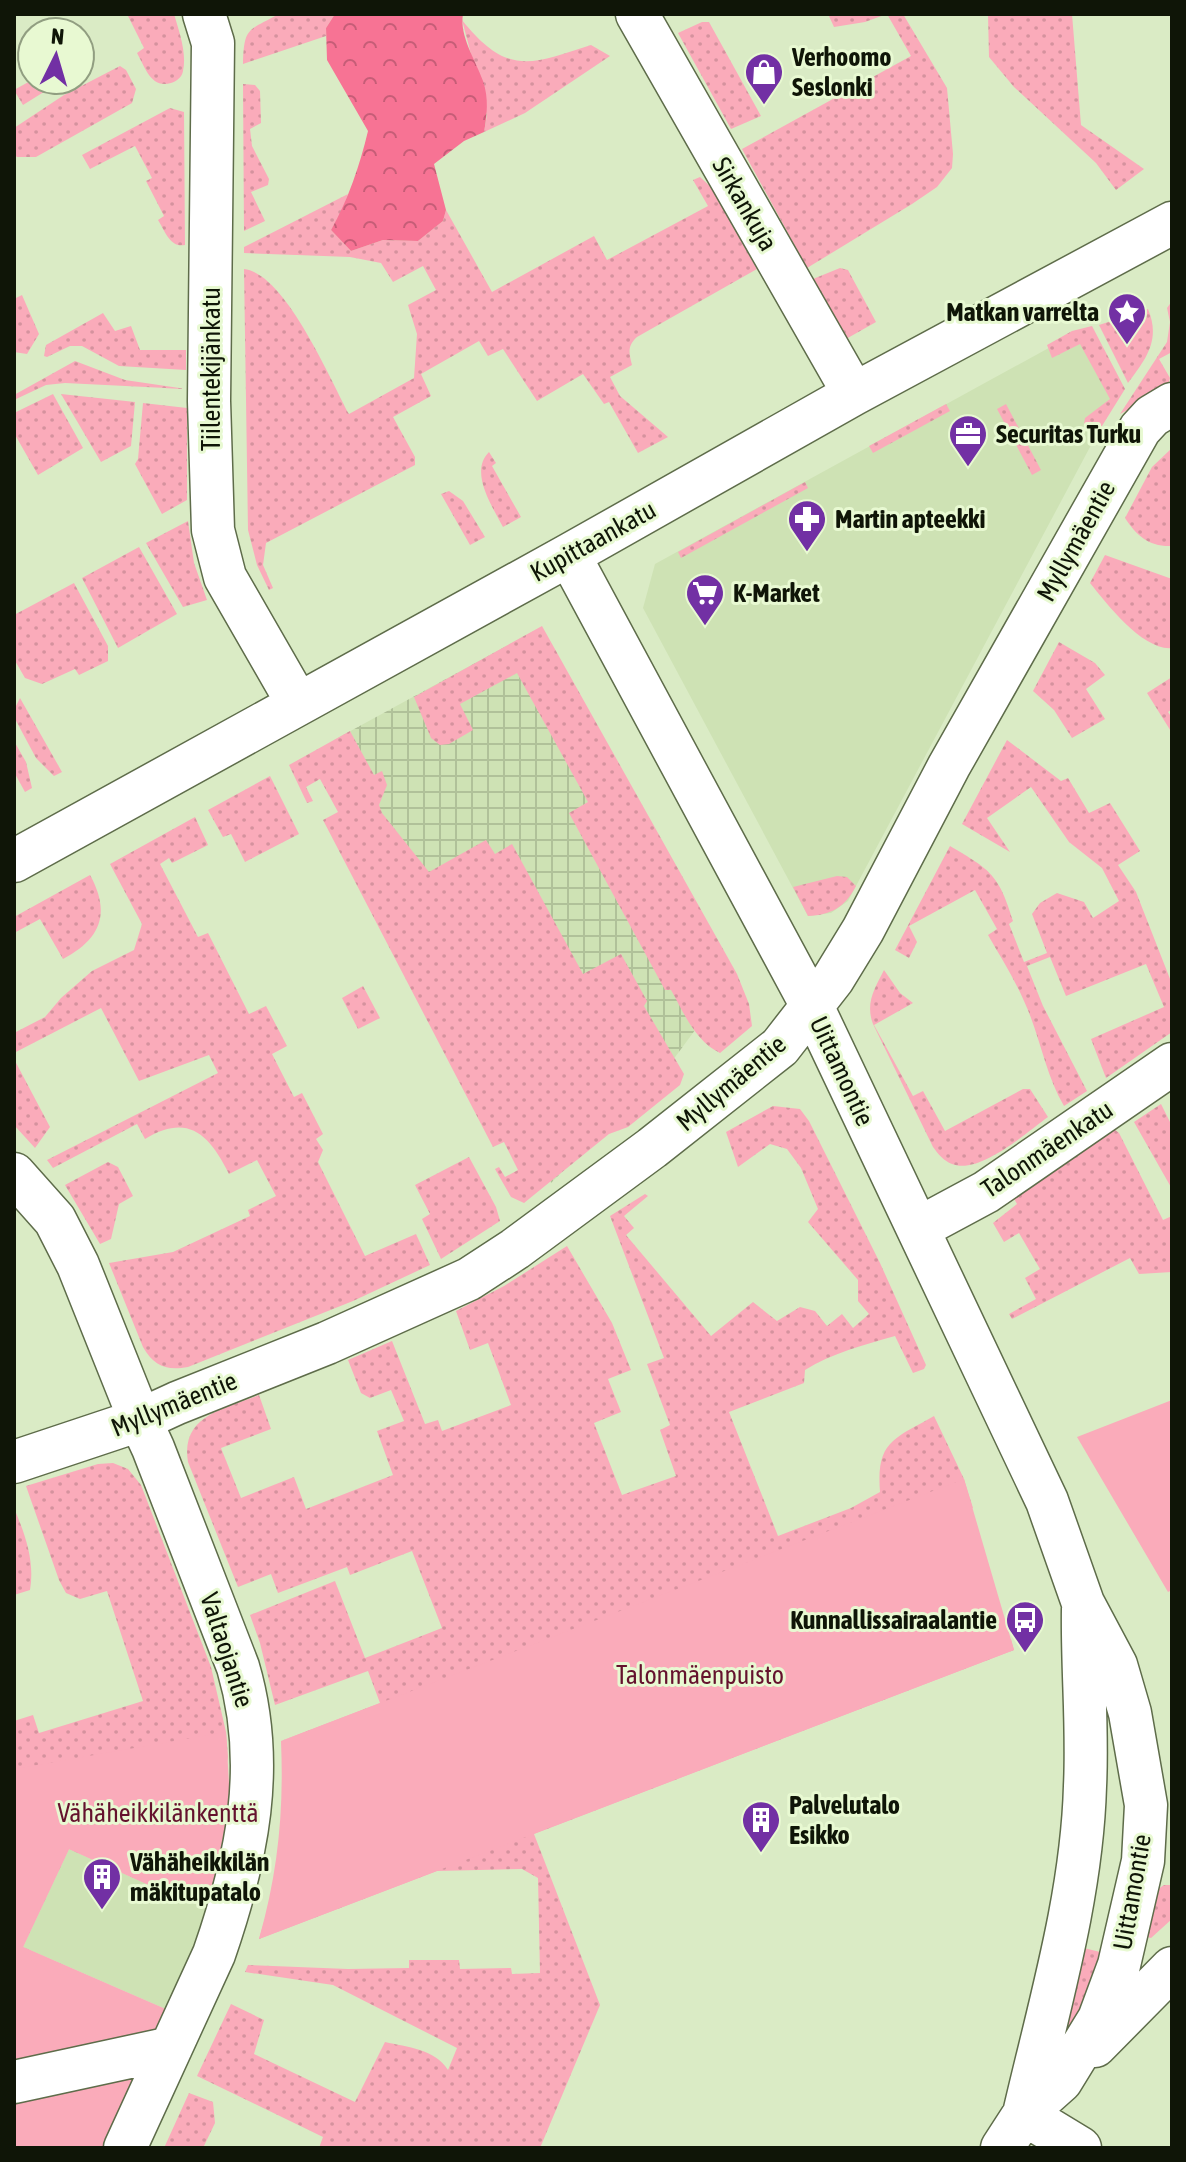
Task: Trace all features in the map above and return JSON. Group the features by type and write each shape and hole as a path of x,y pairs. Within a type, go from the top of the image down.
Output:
{"street":[{"name":"Tiilentekijänkatu","path":"204,14 213,43 209,401 213,530 225,577 298,704"},
{"name":"Sirkankuja","path":"637,14 854,394"},
{"name":"Kupittaankatu","path":"14,861 854,394 1172,223"},
{"name":"Myllymäentie","path":"14,1462 140,1420 327,1343 469,1279 641,1156 780,1047 813,1008 863,930 949,766 1140,429 1152,416 1172,404"},
{"name":"Uittamontie","path":"569,555 813,1008 919,1228 1047,1501 1083,1603 1116,1665 1159,1806 1158,1863 1099,2019 1061,2081 1013,2131"},
{"name":"Talonmäenkatu","path":"919,1228 986,1192 1172,1064"},
{"name":"Valtaojantie","path":"14,1174 55,1220 78,1265 238,1667 248,1701 252,1734 251,1794 245,1839 224,1925 214,1954 125,2148"},
{"name":"Uittamontie","path":"1013,2131 1066,1931 1081,1837 1086,1785 1083,1603"},
{"path":"1081,1837 1159,1806"},
{"path":"1081,1837 1158,1863"},
{"path":"1061,2081 1172,1968"},
{"path":"14,2082 171,2048"},
{"path":"1013,2131 1080,2148"}],"shaded area":[{"path":"1076,333 1114,402 848,901 831,913 808,916 643,608 655,564"},
{"path":"534,631 729,984 670,1064 551,1183 334,740"},
{"path":"69,1849 180,1899 217,1891 207,1929 168,2010 23,1947"}],"green space":[{"path":"127,14 174,14 184,57 182,73 177,80 164,84 150,76 137,53 144,48"},
{"path":"279,14 335,14 326,28 326,36 243,64 247,36 260,24"},
{"path":"335,14 463,14 463,31 486,94 484,132 464,141 434,164 446,210 443,221 418,241 383,240 351,251 331,230 353,182 368,131 327,60 326,28"},
{"path":"828,14 887,14 865,22 834,27"},
{"path":"887,14 903,14 947,88 952,168 937,187 807,268 742,149 911,56"},
{"path":"988,14 1072,14 1081,125 1144,169 1116,190 1096,163 1014,87 989,57"},
{"path":"462,20 478,38 507,58 535,61 591,45 610,56 525,113 484,132 487,115"},
{"path":"709,22 761,116 731,129 678,33"},
{"path":"120,66 126,70 136,89 132,103 36,157 17,157 14,154 14,128 62,96 96,96 96,78"},
{"path":"243,84 255,85 260,91 261,123 250,129 252,146 269,179 268,185 251,192 265,221 244,231"},
{"path":"18,96 37,96 23,105"},
{"path":"170,108 184,112 185,245 175,244 158,220 164,216 146,181 152,178 135,146 90,169 82,155"},
{"path":"700,177 712,188 757,269 637,337 630,350 632,365 610,377 620,396 668,437 638,453 609,402 604,404 583,374 537,401 503,349 488,356 479,341 421,374 431,396 393,417 415,457 415,465 266,543 263,565 273,588 269,590 257,565 248,530 244,269 260,275 290,307 349,414 414,378 417,334 408,305 436,290 423,266 393,282 381,263 350,257 244,253 244,247 348,194 331,230 351,251 383,240 418,241 443,221 446,210 492,292 594,236 607,260 708,206 693,180"},
{"path":"840,268 848,270 876,322 846,339 813,279"},
{"path":"22,295 39,334 27,354 14,352 14,299"},
{"path":"1172,301 1172,352 1159,359 1170,378 1167,389 1120,414 1167,342 1170,322 1167,308"},
{"path":"1148,309 1153,330 1150,349 1128,383 1099,325"},
{"path":"103,313 115,331 131,326 140,350 186,350 186,370 119,366 82,346 70,346 44,356 46,345"},
{"path":"1092,326 1125,389 1097,434 1090,433 1084,424 1085,418 1110,399 1080,344 1052,358 1047,345 1072,331"},
{"path":"75,361 125,380 186,389 65,383 46,385 14,400 14,395"},
{"path":"53,394 83,448 38,475 14,433 14,413"},
{"path":"61,394 135,402 131,446 101,462"},
{"path":"143,403 187,408 187,500 162,514 135,464"},
{"path":"946,404 950,411 873,453 869,446"},
{"path":"1006,404 1041,470 1032,475 997,409"},
{"path":"1172,448 1172,546 1164,546 1144,539 1125,518 1152,467"},
{"path":"489,452 496,463 492,466 521,517 503,527 488,499 482,479 483,460"},
{"path":"805,482 808,488 681,558 678,552"},
{"path":"449,491 463,501 485,537 470,545 441,494"},
{"path":"188,521 194,563 207,600 183,607 146,543"},
{"path":"139,547 177,614 118,648 82,578"},
{"path":"1105,555 1172,579 1172,648 1161,647 1138,634 1090,583"},
{"path":"74,583 108,646 108,661 79,675 75,669 42,684 25,678 14,659 14,615"},
{"path":"542,626 737,974 749,1004 752,1026 720,1053 697,1034 671,990 665,990 569,813 588,802 517,673 460,704 473,730 449,744 440,745 431,738 414,697"},
{"path":"1059,642 1095,663 1105,675 1086,689 1105,719 1072,738 1054,710 1033,691"},
{"path":"1172,677 1172,709 1168,712 1172,718 1172,733 1147,693"},
{"path":"20,698 62,772 54,776 36,758 14,717"},
{"path":"350,731 374,775 382,771 387,785 379,805 382,813 429,872 486,840 495,854 512,844 583,974 621,954 647,1001 644,1006 684,1074 680,1085 628,1127 609,1134 524,1203 511,1197 495,1169 499,1167 505,1177 518,1170 504,1142 493,1147 323,820 338,812 320,779 306,787 313,801 307,803 289,765"},
{"path":"1007,740 1061,781 1068,778 1089,813 1110,803 1140,851 1118,865 1136,892 1172,984 1172,1032 1106,1078 1091,1039 1164,1007 1146,964 1066,996 1050,957 1027,966 1043,1006 1087,1091 1064,1106 1024,1001 988,935 997,929 975,890 909,926 917,942 909,958 895,950 950,846 975,861 998,883 1024,962 1047,953 1032,914 1040,903 1057,893 1084,902 1093,918 1119,901 1102,868 1069,842 1031,787 987,818 1010,852 962,824"},
{"path":"14,741 26,762 32,788 25,792 14,772"},
{"path":"270,776 299,834 245,862 231,834 223,837 208,810"},
{"path":"195,817 208,845 172,863 169,858 160,864 198,937 208,933 249,1014 266,1006 287,1046 272,1054 294,1097 302,1093 323,1134 316,1139 323,1150 318,1162 365,1256 416,1234 430,1265 353,1301 188,1367 173,1368 156,1363 143,1347 109,1263 173,1252 250,1216 248,1210 276,1196 257,1160 229,1174 213,1148 196,1132 173,1128 145,1139 137,1124 53,1168 47,1160 218,1073 209,1055 139,1081 101,1008 14,1053 14,1033 45,1017 92,971 134,950 142,924 110,864"},
{"path":"90,875 100,901 99,924 94,934 76,951 63,959 40,919 14,933 14,917"},
{"path":"837,876 847,877 856,886 852,893 837,908 808,916 793,887"},
{"path":"884,970 900,993 913,1003 874,1025 913,1096 923,1091 945,1131 1023,1089 1030,1089 1048,1117 1002,1151 975,1164 952,1164 941,1157 933,1147 873,1024 871,1002"},
{"path":"363,986 380,1018 358,1029 342,998"},
{"path":"14,1059 50,1127 35,1148 14,1125"},
{"path":"1161,1104 1172,1126 1172,1189 1134,1122"},
{"path":"773,1106 800,1109 809,1121 880,1263 926,1365 913,1373 895,1336 826,1359 805,1370 804,1383 729,1412 778,1536 851,1508 880,1492 881,1462 890,1444 934,1416 964,1479 973,1508 281,1741 380,1703 368,1671 275,1705 250,1615 335,1581 365,1658 442,1628 412,1551 350,1575 347,1567 278,1593 271,1574 238,1587 188,1462 187,1446 198,1424 219,1410 259,1395 271,1429 221,1448 241,1498 294,1477 306,1509 393,1475 377,1431 404,1421 391,1390 370,1398 361,1393 348,1360 392,1341 425,1424 438,1420 442,1431 511,1405 488,1343 470,1350 456,1311 504,1286 567,1246 612,1323 631,1370 608,1379 621,1412 594,1423 622,1495 676,1476 660,1430 670,1425 647,1364 664,1358 610,1216 645,1194 648,1196 624,1216 634,1228 626,1235 711,1336 753,1302 777,1321 800,1307 815,1311 827,1326 842,1314 853,1328 869,1314 858,1301 858,1280 808,1222 818,1209 801,1168 787,1149 770,1144 738,1167 726,1132"},
{"path":"1109,1125 1119,1133 1163,1220 1172,1216 1172,1272 1139,1274 1130,1258 1012,1319 1009,1314 1036,1299 1025,1278 1040,1269 1019,1233 1004,1242 993,1223 1017,1204 1011,1193"},
{"path":"469,1157 496,1207 500,1221 441,1259 422,1219 430,1214 415,1185"},
{"path":"108,1162 118,1167 133,1196 119,1204 111,1239 100,1244 65,1185"},
{"path":"1172,1400 1172,1590 1168,1592 1077,1437"},
{"path":"113,1463 128,1469 141,1485 211,1667 226,1732 228,1757 200,1896 180,1899 69,1849 23,1947 109,1985 14,2071 14,1721 33,1715 39,1733 143,1701 107,1591 80,1599 66,1593 26,1486 98,1464"},
{"name":"Talonmäenpuisto","path":"964,1479 1014,1650 259,1939 278,1842 282,1792 281,1741"},
{"path":"14,1508 28,1548 31,1579 30,1590 14,1595"},
{"path":"1011,1639 1014,1650 534,1834 600,2005 540,2148 319,2148 323,2137 197,2076 231,2004 264,2020 254,2054 355,2102 385,2042 428,2053 448,2070 457,2048 333,1985 245,1972 248,1965 409,1968 409,1960 459,1960 460,1969 511,1968 512,1974 540,1973 538,1878 522,1869 437,1871 259,1939 267,1912"},
{"name":"Vähäheikkilänkenttä","path":"226,1732 230,1801 217,1891 180,1899 69,1849 23,1947 168,2010 105,2148 14,2148 14,1769"},
{"path":"1172,1885 1172,1919 1151,1938 1147,1937 1158,1889"},
{"path":"1084,1948 1108,1954 1098,1981 1058,2053"},
{"path":"189,2093 213,2102 215,2123 203,2148 164,2148"}],"place":[{"name":"Verhoomo Seslonki","path":"764,106"},
{"name":"Matkan varrelta","path":"1127,346"},
{"name":"Securitas Turku","path":"968,468"},
{"name":"Martin apteekki","path":"807,553"},
{"name":"K-Market","path":"705,627"},
{"name":"Kunnallissairaalantie","path":"1025,1654"},
{"name":"Palvelutalo Esikko","path":"761,1854"},
{"name":"Vähäheikkilän mäkitupatalo","path":"102,1911"}]}
